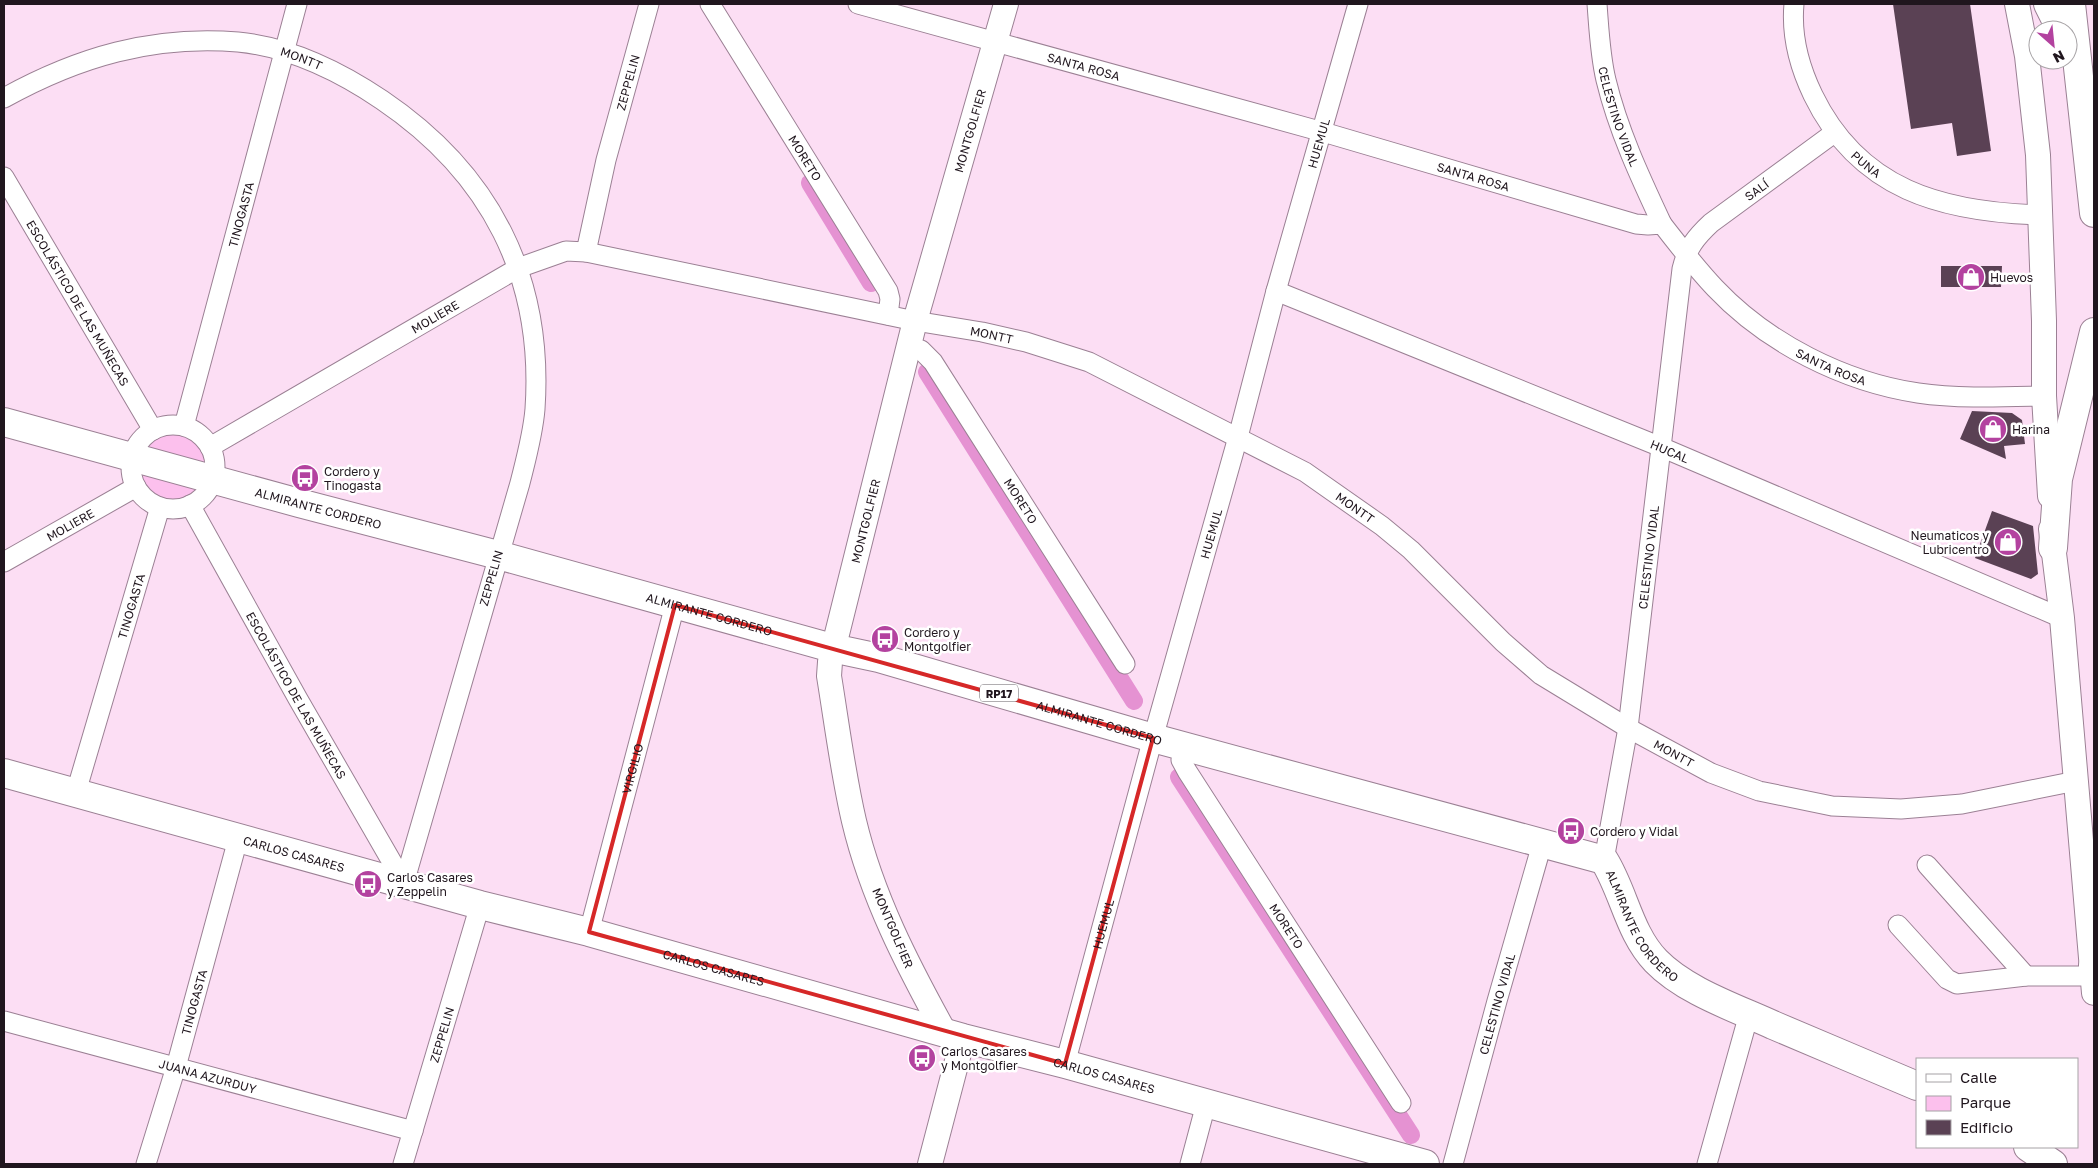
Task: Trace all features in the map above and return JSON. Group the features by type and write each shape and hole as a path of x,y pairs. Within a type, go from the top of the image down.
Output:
{"main road":[{"path":"2048,4 2056,20"},
{"path":"2071,4 2094,209"},
{"path":"2069,70 2081,165 2094,209"},
{"path":"2053,548 2058,479 2094,332"},
{"name":"ALMIRANTE CORDERO","path":"4,422 498,554 675,606 832,648 879,658 1183,747 1604,860 1612,873 1629,917 1640,938 1656,960 1671,974 1694,988 1749,1014 1916,1086"},
{"name":"CARLOS CASARES","path":"4,773 480,905 589,932 954,1036 1065,1064 1425,1164"},
{"path":"2029,1148 2052,1164"}],"street":[{"name":"TINOGASTA","path":"184,426 297,4"},
{"name":"ZEPPELIN","path":"586,252 606,160 649,4"},
{"name":"MORETO","path":"710,4 888,291 890,299 888,315"},
{"name":"SANTA ROSA","path":"858,4 1322,132 1636,224 1662,224 1716,289 1759,326 1797,350 1856,378 1919,393 1971,397 2044,396"},
{"name":"MONTGOLFIER","path":"954,1036 913,974 888,922 855,823 843,766 829,676 832,648 915,321 1006,4"},
{"name":"HUEMUL","path":"1065,1064 1153,738 1238,437 1276,291 1358,4"},
{"name":"CELESTINO VIDAL","path":"1597,4 1599,34 1606,79 1616,115 1628,148 1662,224"},
{"name":"PUNA","path":"1794,4 1793,18 1796,51 1808,85 1834,133 1870,169 1893,183 1935,200 1997,214 2040,215"},
{"path":"1898,925 1948,978 1957,984 2026,976 2093,974 2062,618 2053,548 2044,396 2044,321 2035,116 2017,4"},
{"name":"MONTT","path":"4,98 31,84 98,56 148,45 193,41 240,42 284,51 343,76 386,102 428,134 450,157 486,204 508,244 518,268"},
{"name":"SALÍ","path":"1685,254 1695,238 1712,223 1834,133"},
{"name":"ESCOLÁSTICO DE LAS MUÑECAS","path":"4,177 153,430"},
{"name":"MOLIERE","path":"210,447 518,268 566,252 586,252"},
{"name":"MONTT","path":"586,252 915,321 982,332 1067,354 1110,372 1305,472 1382,526 1411,550 1522,660 1564,691 1711,773 1732,782 1774,795 1832,806 1901,809 1962,804 2076,781"},
{"name":"CELESTINO VIDAL","path":"1604,860 1628,728 1685,254"},
{"name":"ZEPPELIN","path":"404,883 524,464 535,410 534,340 528,304 518,268"},
{"name":"HUCAL","path":"1276,291 1661,447 2062,618"},
{"name":"MORETO","path":"909,346 921,350 933,362 1125,664"},
{"path":"163,426 184,426 199,434 210,447 214,468 212,479 207,490 190,505 180,508 160,507 150,502 136,487 131,472 132,457 136,446 143,437 153,430 163,426"},
{"name":"MOLIERE","path":"4,562 136,487"},
{"name":"ESCOLÁSTICO DE LAS MUÑECAS","path":"190,505 298,699 404,883"},
{"name":"TINOGASTA","path":"76,792 160,507"},
{"name":"VIRGILIO","path":"589,932 675,606"},
{"name":"MORETO","path":"1183,747 1181,760 1400,1103"},
{"name":"TINOGASTA","path":"146,1164 176,1067 238,839"},
{"name":"CELESTINO VIDAL","path":"1452,1164 1496,1001 1542,844"},
{"path":"1927,865 2026,976"},
{"name":"ZEPPELIN","path":"403,1164 480,905"},
{"path":"1708,1164 1749,1014"},
{"name":"JUANA AZURDUY","path":"4,1021 413,1131"},
{"path":"930,1164 954,1036"},
{"path":"1190,1164 1206,1104"}],"highlighted area":[{"path":"675,605 1153,738 1065,1064 589,932"}],"green space":[{"path":"165,431 191,437 202,447 207,463 207,473 138,454 149,440"},
{"path":"136,462 205,481 196,493 185,501 173,504 162,503 152,498 143,489 138,477"}],"building":[{"path":"1893,4 1970,4 1991,151 1957,156 1952,123 1911,129"},
{"name":"Huevos","path":"1941,266 2002,266 2001,287 1941,287"},
{"name":"Harina","path":"1972,411 2012,413 2022,420 2025,444 2004,446 2006,459 1960,439"},
{"name":"Neumaticos y Lubricentro","path":"1992,511 2033,526 2038,574 2031,579 1975,558"}],"waterway":[{"path":"810,183 871,283"},
{"path":"927,372 1134,701"},
{"path":"1179,777 1411,1135"}],"place":[{"name":"Huevos","path":"1971,277"},
{"name":"Harina","path":"1993,429"},
{"name":"Cordero y Tinogasta","path":"305,478"},
{"name":"Neumaticos y Lubricentro","path":"2008,542"},
{"name":"Cordero y Montgolfier","path":"885,639"},
{"name":"Cordero y Vidal","path":"1571,831"},
{"name":"Carlos Casares y Zeppelin","path":"368,884"},
{"name":"Carlos Casares y Montgolfier","path":"922,1058"}]}
